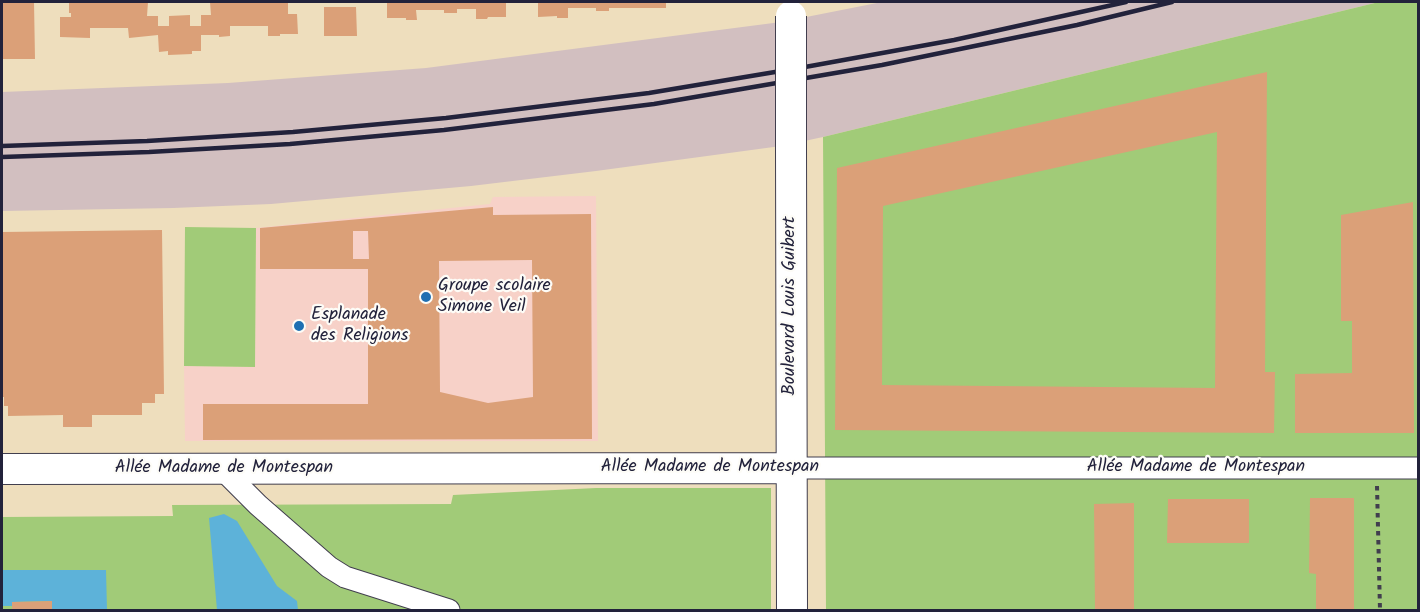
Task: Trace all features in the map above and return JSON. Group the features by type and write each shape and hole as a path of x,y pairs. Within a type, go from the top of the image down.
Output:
{"street":[{"name":"Boulevard Louis Guibert","path":"791,9 792,610"},
{"name":"Allée Madame de Montespan","path":"2,469 1419,468"},
{"path":"222,469 258,505 329,567 345,577 449,610"}],"path":[{"path":"1376,468 1380,610"}],"shaded area":[{"path":"882,2 1379,2 781,146 471,186 271,204 2,211 2,92 228,83 426,68 781,22"},
{"name":"Groupe scolaire Simone Veil","path":"596,196 598,441 185,441 184,366 255,367 256,228 490,204 493,197"}],"green space":[{"path":"1379,2 1418,2 1418,610 826,610 823,137"},
{"path":"185,227 256,228 255,367 184,366"},
{"path":"596,488 771,488 771,610 2,610 2,517 173,516 172,505 451,504 453,495"}],"water":[{"path":"224,514 237,521 277,586 297,601 298,610 217,610 209,518"},
{"path":"2,570 106,570 107,610 52,610 51,601 12,602 12,606 2,606"}],"building":[{"path":"2,2 34,2 35,59 2,59"},
{"path":"69,2 148,2 147,16 158,16 158,26 169,26 169,16 190,15 190,26 201,26 201,15 211,15 210,2 288,2 288,14 297,14 298,34 268,36 268,26 230,26 230,36 201,35 201,51 192,51 192,54 168,55 168,51 159,52 158,35 129,38 128,28 90,28 90,38 60,37 60,17 71,17"},
{"path":"387,2 506,2 506,17 476,19 476,9 457,9 457,13 444,13 444,10 416,10 417,20 387,18"},
{"path":"538,2 666,2 666,8 609,8 609,11 596,11 596,8 568,8 568,18 557,18 557,16 538,17"},
{"path":"324,7 356,7 357,36 324,36"},
{"path":"1267,72 1265,372 1275,372 1274,433 835,430 837,168","holes":["1217,132 1215,388 882,385 883,206"]},
{"path":"1413,202 1414,433 1295,433 1295,374 1352,373 1352,321 1341,321 1341,215"},
{"path":"493,207 493,215 591,214 592,439 203,440 203,404 368,404 368,269 260,269 260,228","holes":["353,231 368,231 369,259 353,259","532,260 533,397 488,403 440,392 439,261"]},
{"path":"162,230 164,394 155,394 155,403 142,403 142,415 92,415 92,427 63,427 63,415 8,416 8,406 4,406 4,397 2,397 2,232"},
{"path":"1310,498 1354,498 1354,610 1316,610 1316,574 1309,573"},
{"path":"1168,499 1249,499 1249,543 1167,543"},
{"path":"1134,503 1134,610 1095,610 1094,504"},
{"path":"52,601 52,610 12,610 12,602"}],"railway":[{"path":"2,146 147,141 293,132 446,118 649,93 954,40 1126,2"},
{"path":"2,157 290,144 444,130 654,104 882,65 1077,25 1172,2"}],"place":[{"name":"Groupe scolaire Simone Veil","path":"426,297"},
{"name":"Esplanade des Religions","path":"299,326"}]}
